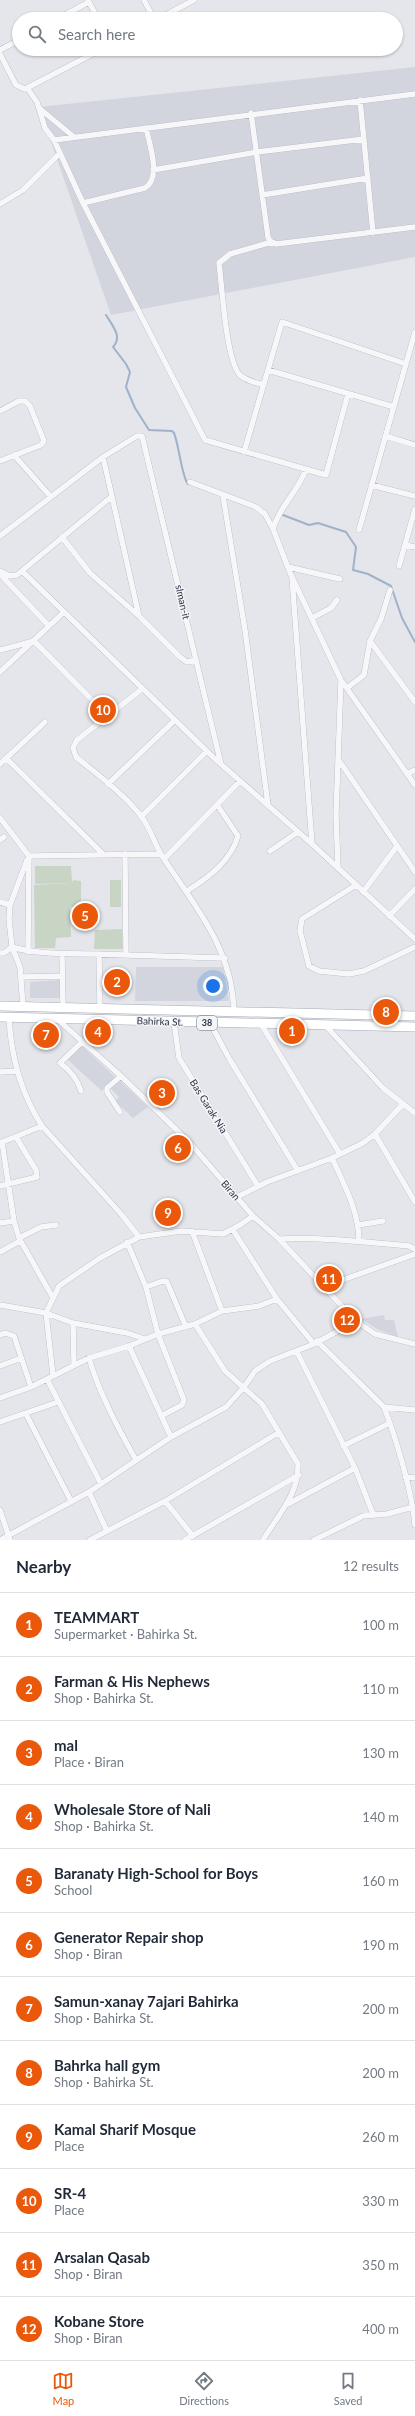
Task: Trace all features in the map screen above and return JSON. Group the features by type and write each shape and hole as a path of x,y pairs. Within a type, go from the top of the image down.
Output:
{"main road":[{"name":"Bahirka St.","path":"0,1006 415,1016"},
{"path":"81,1007 84,1012 81,1018"},
{"name":"Bahirka St.","path":"4,1017 415,1027"}],"street":[{"path":"144,0 150,12"},
{"path":"171,12 194,0"},
{"path":"69,12 89,1 94,12"},
{"path":"0,50 12,44"},
{"path":"0,54 16,85 20,88 28,89 89,56"},
{"path":"28,89 40,108 74,137"},
{"path":"54,140 415,94"},
{"path":"360,100 373,233"},
{"path":"40,108 45,128 54,140 83,203 205,440 326,475 348,394"},
{"path":"252,114 268,237 272,242 276,244 415,227"},
{"path":"83,203 145,188 152,182 153,170 146,128"},
{"path":"153,170 257,152 364,139"},
{"path":"0,204 23,190 60,153"},
{"path":"262,195 368,178"},
{"path":"264,385 240,376 231,358 220,263 230,254 272,242"},
{"path":"244,452 282,322 406,364"},
{"path":"358,530 415,332"},
{"path":"268,370 394,407"},
{"path":"0,411 19,401 25,401 44,436 42,445 0,461"},
{"name":"slman-it","path":"103,457 137,436 142,436 145,439 221,764"},
{"path":"385,436 415,445"},
{"path":"14,455 51,497"},
{"path":"0,536 103,457 139,616"},
{"path":"274,528 280,508 296,492 306,469"},
{"path":"190,482 262,510 274,528 291,575 341,680 415,785"},
{"path":"371,485 415,496"},
{"path":"223,496 245,630 268,805"},
{"path":"0,573 13,576 22,571 112,497"},
{"path":"399,566 415,509"},
{"path":"62,537 90,573 139,616 184,661 196,660"},
{"path":"405,545 415,547"},
{"path":"288,566 340,579"},
{"path":"22,571 207,751 312,844 415,939"},
{"path":"0,573 49,626"},
{"path":"291,575 312,844"},
{"path":"347,688 364,675 370,640 381,619 390,590"},
{"path":"312,618 331,608 337,600"},
{"path":"0,672 64,612"},
{"path":"370,640 415,702"},
{"path":"0,650 34,641"},
{"path":"34,641 109,717"},
{"path":"338,868 336,814 341,680"},
{"path":"142,689 109,717 77,740 73,748 76,757 108,784 141,816 162,856 188,891 225,958 232,983 234,1011"},
{"path":"108,784 175,720"},
{"path":"0,764 45,722"},
{"path":"141,816 207,751"},
{"path":"6,758 104,855"},
{"path":"338,759 415,872"},
{"path":"407,774 415,770"},
{"path":"29,856 125,854 162,856 218,806 240,781"},
{"path":"188,891 209,877 225,861 234,847 238,836 218,806"},
{"path":"0,818 29,856 28,952"},
{"path":"270,851 298,832"},
{"path":"363,892 397,846"},
{"path":"125,854 126,955"},
{"path":"23,1006 20,967 12,947 9,920 10,905 29,856"},
{"path":"356,885 302,919 300,931 309,966 319,971 349,974 364,971 415,947"},
{"path":"389,916 415,889"},
{"path":"0,902 10,905"},
{"path":"12,947 28,952 62,955 99,954 225,958"},
{"path":"0,953 4,953 12,947"},
{"path":"99,954 100,1008"},
{"path":"62,955 63,1007"},
{"path":"21,977 62,976"},
{"path":"4,1017 16,1071 28,1102 42,1126 122,1215 139,1237"},
{"name":"Biran","path":"57,1018 190,1143 253,1216 279,1239 356,1321 375,1334 415,1344"},
{"name":"Bas Garak Nia","path":"174,1022 179,1058 258,1186"},
{"path":"210,1023 230,1060 298,1171"},
{"path":"261,1024 340,1154"},
{"path":"325,1025 383,1088 415,1113"},
{"path":"81,1090 78,1081 68,1069 60,1063 82,1042"},
{"path":"0,1072 16,1071"},
{"path":"120,1076 107,1088 107,1092 120,1112"},
{"path":"237,1198 258,1186 332,1158 363,1143 375,1134 402,1104"},
{"path":"42,1126 16,1138 1,1142 10,1185 14,1221 20,1239 53,1298"},
{"path":"375,1134 415,1202"},
{"path":"0,1186 37,1178 36,1170 16,1138"},
{"path":"332,1158 350,1198 358,1225 359,1241"},
{"path":"53,1375 46,1313 59,1286 127,1242 139,1237 181,1230 223,1234 232,1230 253,1216"},
{"path":"358,1225 383,1220"},
{"path":"0,1223 14,1221"},
{"path":"0,1252 41,1227 56,1225"},
{"path":"232,1230 277,1299 316,1342 384,1407 390,1423 414,1510 415,1525"},
{"path":"192,1231 222,1311"},
{"path":"279,1239 310,1238 359,1241 409,1246 415,1249"},
{"path":"127,1242 146,1287 158,1334 184,1400 182,1405 161,1416"},
{"path":"323,1287 415,1254"},
{"path":"146,1287 163,1281 167,1282 186,1327"},
{"path":"0,1398 31,1387 74,1364 89,1358 129,1346 158,1334 195,1324 222,1311 259,1306 277,1299"},
{"path":"0,1305 46,1313 74,1323 127,1333 145,1339"},
{"path":"0,1540 9,1538 89,1492 171,1437 226,1407 244,1387 255,1371 270,1361 296,1352 356,1321"},
{"path":"74,1323 74,1364"},
{"path":"195,1324 225,1371 262,1404 278,1433 292,1451 298,1464 299,1475 288,1504 263,1540"},
{"path":"0,1335 5,1333 14,1336 31,1387"},
{"path":"129,1346 171,1437"},
{"path":"296,1352 355,1468 373,1514"},
{"path":"0,1366 21,1358"},
{"path":"89,1358 93,1372 122,1436 136,1460"},
{"path":"47,1379 101,1484"},
{"path":"0,1422 58,1402"},
{"path":"384,1407 415,1410"},
{"path":"26,1414 71,1501"},
{"path":"343,1446 390,1423"},
{"path":"90,1540 165,1501 278,1433"},
{"path":"288,1504 355,1468"},
{"path":"185,1540 299,1475"},
{"path":"405,1477 415,1478"},
{"path":"89,1492 107,1531"},
{"path":"165,1501 193,1536"},
{"path":"0,1510 9,1538"},
{"path":"314,1540 363,1516 414,1510"}],"shaded area":[{"path":"415,67 415,257 111,315 39,107"},
{"path":"136,967 223,967 229,1001 135,1001"},
{"path":"60,980 60,998 30,998 30,982"},
{"path":"81,1045 115,1077 102,1091 68,1060"},
{"path":"119,1080 148,1107 133,1118 115,1101 119,1097 110,1088"},
{"path":"384,1315 385,1320 394,1320 398,1337 379,1330 361,1319"}],"green space":[{"path":"35,866 71,866 72,883 73,880 81,881 81,901 76,906 70,907 71,937 56,938 55,948 35,948 34,885 71,883 35,884"},
{"path":"110,880 121,880 121,907 110,907"},
{"path":"122,929 123,949 94,949 95,930"}],"waterway":[{"path":"106,315 117,335 116,343 113,347 130,372 126,387 135,408 149,430 172,431 174,433 184,475 188,484"},
{"path":"283,515 309,525 318,523 346,532 356,547 353,570 368,574 391,586 402,618 415,642"}],"place":[{"name":"SR-4","path":"103,710"},
{"name":"Baranaty High-School for Boys","path":"85,916"},
{"name":"Farman & His Nephews","path":"117,982"},
{"name":"Bahrka hall gym","path":"386,1012"},
{"name":"TEAMMART","path":"292,1031"},
{"name":"Wholesale Store of Nali","path":"98,1032"},
{"name":"Samun-xanay 7ajari Bahirka","path":"46,1035"},
{"name":"mal","path":"162,1093"},
{"name":"Generator Repair shop","path":"178,1148"},
{"name":"Kamal Sharif Mosque","path":"168,1213"},
{"name":"Arsalan Qasab","path":"329,1279"},
{"name":"Kobane Store","path":"347,1320"}]}
